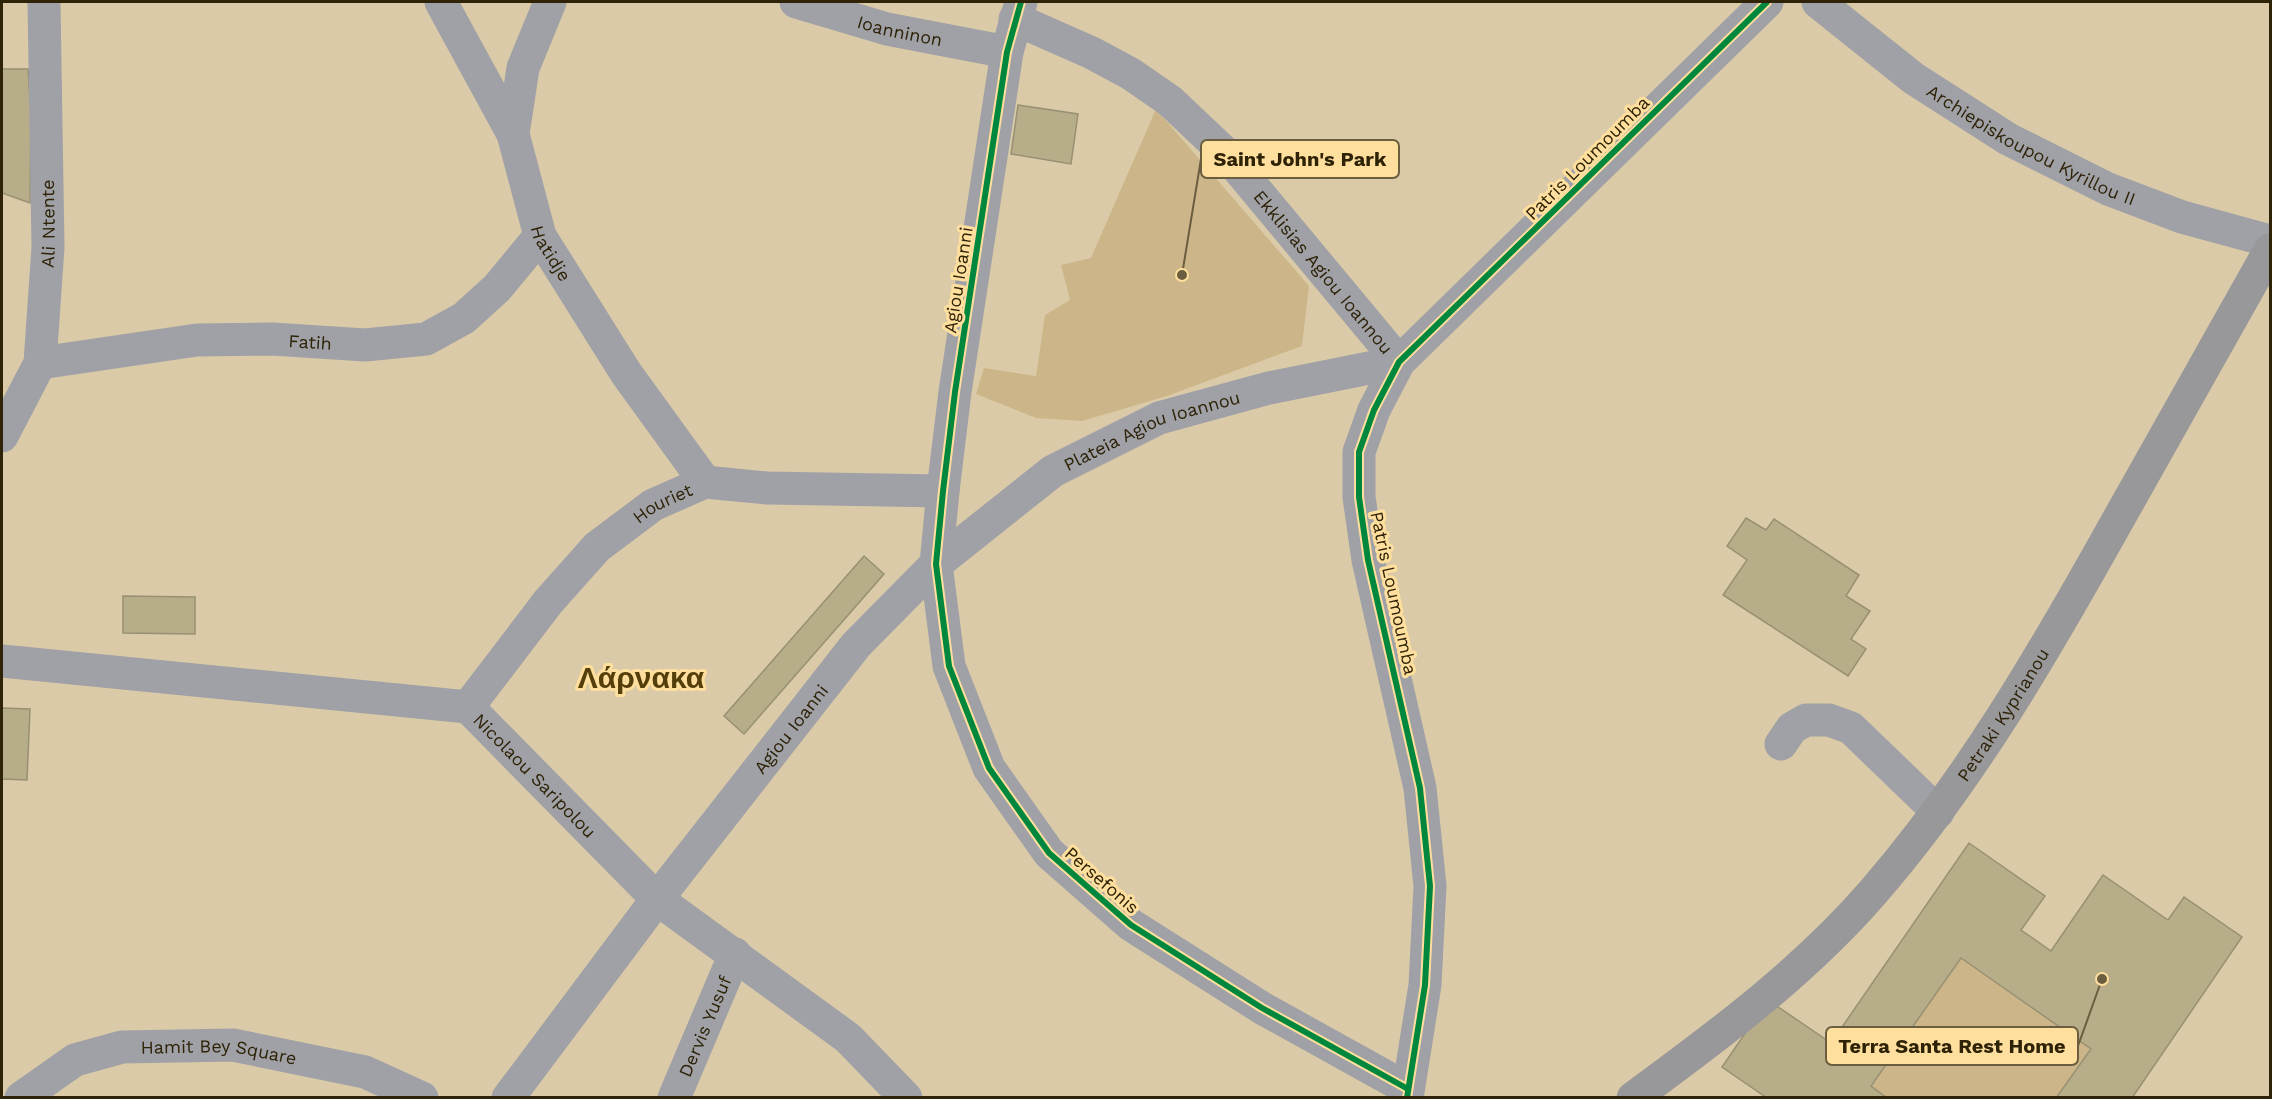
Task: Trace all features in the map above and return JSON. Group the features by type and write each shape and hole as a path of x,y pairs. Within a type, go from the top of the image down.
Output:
{"main road":[{"name":"Petraki Kyprianou","path":"1634,1098 1714,1038 1814,955 1874,892 1938,812 2038,663 2271,250"}],"street":[{"name":"Ali Ntente","path":"2,436 39,363 48,247 44,2"},
{"name":"Hatidje","path":"441,2 513,134 540,236 626,373 705,482"},
{"path":"513,134 523,68 550,2"},
{"name":"Ioanninon","path":"796,2 887,28 1007,52"},
{"name":"Patris Loumoumba","path":"1408,1093 1425,985 1430,886 1420,788 1368,560 1359,497 1359,452 1374,410 1399,362 1767,2"},
{"name":"Archiepiskoupou Kyrillou II","path":"1818,2 1913,78 2008,139 2108,189 2182,217 2271,241"},
{"name":"Agiou Ioanni","path":"508,1098 657,899 856,645 936,564 955,392 1007,52 1018,10"},
{"name":"Ekklisias Agiou Ioannou","path":"1018,10 1131,74 1170,101 1225,153 1399,362"},
{"name":"Fatih","path":"39,363 197,340 272,339 365,345 426,339 464,318 497,288 540,236"},
{"name":"Plateia Agiou Ioannou","path":"936,564 1053,471 1159,418 1269,388 1399,362"},
{"name":"Houriet","path":"468,707 548,602 597,547 653,505 705,482 767,488 943,491"},
{"name":"Persefonis","path":"936,564 949,666 989,768 1049,853 1131,924 1262,1008 1408,1093"},
{"name":"Nicolaou Saripolou","path":"2,661 468,707 657,899 848,1038 906,1098"},
{"path":"1780,744 1792,728 1806,720 1829,720 1851,728 1938,812"},
{"name":"Dervis Yusuf","path":"674,1098 735,954"},
{"name":"Hamit Bey Square","path":"21,1098 75,1060 122,1047 233,1045 365,1072 422,1098"}],"shaded area":[{"path":"1156,109 1309,286 1302,346 1167,396 1082,421 1036,418 976,394 984,368 1036,376 1045,315 1070,300 1061,265 1091,258"},
{"path":"1961,958 2091,1049 2056,1097 1887,1097 1871,1086"}],"building":[{"path":"2,69 28,69 31,112 30,203 2,193"},
{"path":"1018,105 1078,114 1071,164 1011,154"},
{"path":"1746,518 1766,530 1774,519 1859,575 1846,596 1870,611 1851,639 1866,649 1848,676 1723,595 1747,560 1727,546"},
{"path":"864,556 884,574 744,734 724,716"},
{"path":"123,596 195,597 195,634 123,633"},
{"path":"2,708 30,709 27,780 2,779"},
{"path":"1969,843 2045,896 2021,930 2051,951 2103,875 2168,920 2184,897 2242,937 2132,1098 2056,1098 2091,1049 1961,958 1871,1086 1887,1098 1767,1098 1722,1067 1768,1000 1831,1043"}],"cycle path":[{"path":"1021,2 1007,52 955,392 943,491 936,564 949,666 989,768 1049,853 1131,925 1262,1008 1408,1089"},
{"path":"1407,1098 1425,985 1430,886 1420,788 1368,560 1359,497 1359,452 1374,410 1399,362 1767,2"}],"place":[{"name":"Saint John's Park","path":"1182,275"},
{"name":"Terra Santa Rest Home","path":"2102,979"}],"district":[{"name":"Λάρνακα","path":"641,677"}]}
